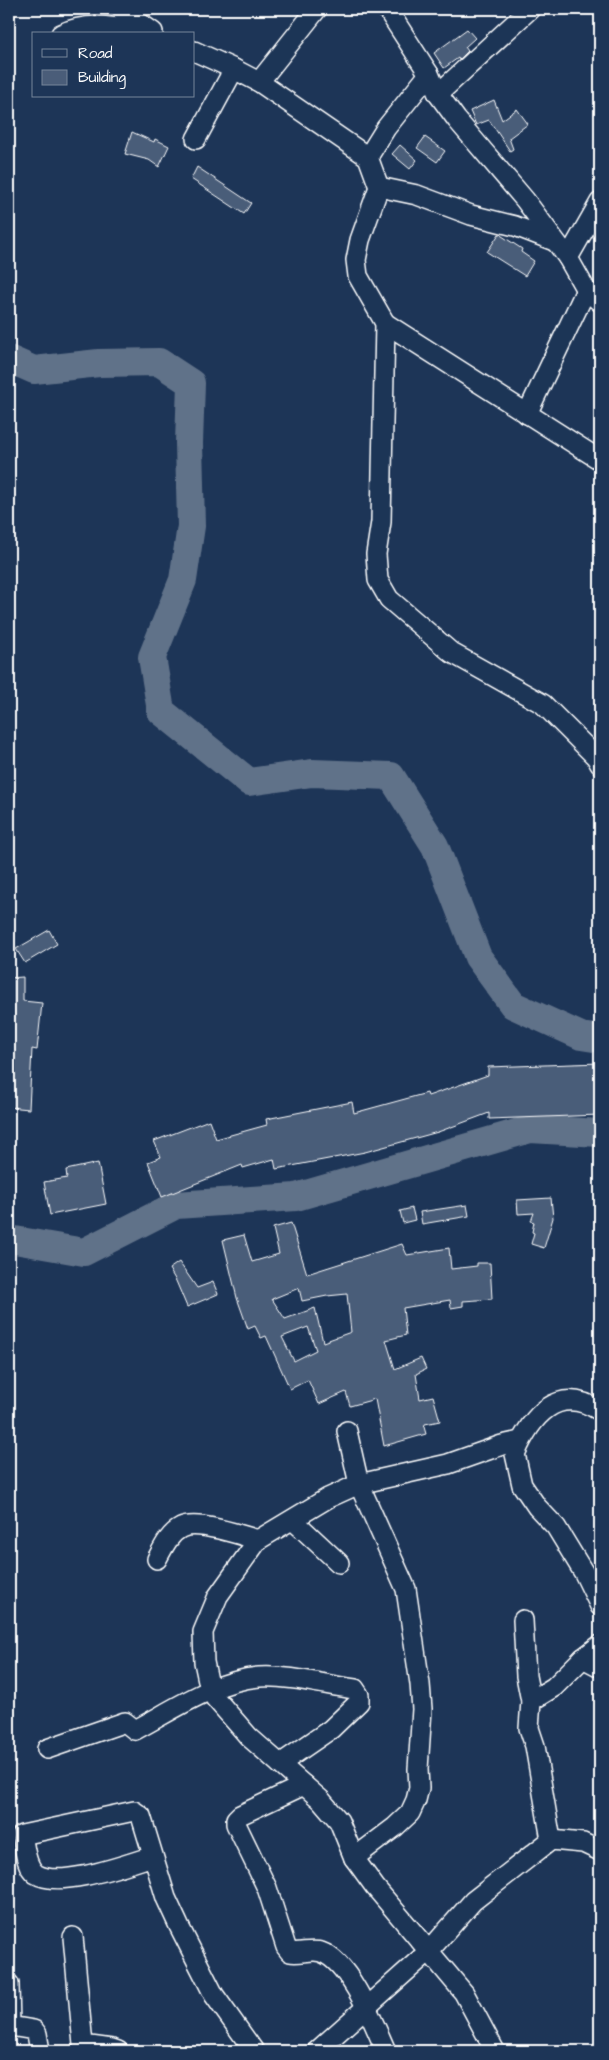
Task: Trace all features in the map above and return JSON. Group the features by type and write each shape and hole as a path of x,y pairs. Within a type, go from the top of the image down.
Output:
{"street":[{"path":"120,9 153,32"},
{"path":"259,82 317,9"},
{"path":"387,9 430,74 438,94 457,120 525,200 568,258 586,290 600,302"},
{"path":"438,94 530,9"},
{"path":"66,32 82,26 114,27 139,32"},
{"path":"195,51 234,68 259,82 368,157 378,187 360,240 356,260 358,276 385,323 600,460"},
{"path":"196,139 234,68"},
{"path":"368,157 386,128 430,74"},
{"path":"378,187 417,195 471,215 515,226 554,241"},
{"path":"568,258 600,202"},
{"path":"527,414 586,290"},
{"path":"385,323 381,522 376,554 378,580 389,600 452,653 543,704 596,756 600,764"},
{"path":"600,1411 591,1405 574,1400 545,1408 532,1422 520,1441 515,1454 522,1485 556,1527 584,1573 600,1606"},
{"path":"347,1431 359,1484 406,1589 422,1709 418,1769 419,1788 410,1813 396,1827 354,1858"},
{"path":"496,2051 464,1993 375,1887 354,1858 339,1821 321,1800 249,1738 224,1710 210,1690 204,1662 203,1632 218,1596 258,1540 328,1498 359,1484 448,1464 502,1445 520,1441"},
{"path":"293,1520 339,1563"},
{"path":"157,1559 170,1536 182,1527 191,1526 226,1530 258,1540"},
{"path":"523,1620 526,1676 531,1701 529,1728 535,1746 551,1840"},
{"path":"531,1701 554,1687 583,1658 600,1645"},
{"path":"583,1658 600,1667"},
{"path":"47,1749 124,1722 135,1730 210,1690 259,1677 355,1689 359,1694 359,1702 331,1729 280,1764"},
{"path":"304,1785 240,1815 236,1819 236,1824 267,1888 286,1947 290,1952 296,1954 320,1952 340,1965 367,2008 386,2051"},
{"path":"154,1856 79,1877 48,1878 35,1874 28,1863 22,1835 134,1811 141,1816 154,1856 166,1898 204,1978 235,2026 254,2051"},
{"path":"317,2051 428,1952 473,1901 551,1840 583,1843 600,1851"},
{"path":"73,1937 83,2045 88,2048 118,2051"},
{"path":"9,1984 10,2026 34,2030 38,2034 40,2051"}],"building":[{"path":"467,29 475,38 465,47 468,51 459,60 458,58 444,68 434,53"},
{"path":"494,100 502,120 517,109 528,124 509,138 513,149 510,151 489,120 476,125 470,111"},
{"path":"132,132 154,142 155,139 169,146 159,167 149,160 125,154"},
{"path":"425,137 445,151 437,162 417,148"},
{"path":"400,145 417,160 410,169 392,154"},
{"path":"197,167 251,203 244,214 191,179"},
{"path":"499,234 522,249 521,252 534,261 525,276 487,252"},
{"path":"49,930 57,944 25,963 16,949"},
{"path":"23,977 23,1001 42,1003 37,1050 32,1049 29,1109 9,1107 9,978"},
{"path":"600,1063 600,1115 489,1119 489,1113 438,1132 365,1152 276,1169 274,1159 243,1168 242,1165 162,1197 148,1162 161,1157 154,1141 209,1120 216,1139 267,1125 266,1119 352,1102 354,1113 427,1093 428,1096 488,1075 488,1067"},
{"path":"98,1163 106,1204 50,1215 44,1182 67,1178 66,1170"},
{"path":"551,1198 553,1218 544,1248 531,1244 534,1222 531,1221 534,1213 518,1214 517,1200"},
{"path":"467,1205 469,1216 422,1224 420,1212"},
{"path":"412,1208 415,1220 403,1223 400,1211"},
{"path":"291,1223 307,1274 402,1244 407,1255 449,1248 451,1269 477,1266 477,1263 490,1263 492,1299 463,1301 463,1306 451,1308 450,1300 403,1308 406,1335 386,1340 395,1369 421,1358 426,1369 416,1374 420,1399 433,1396 440,1421 425,1424 426,1434 384,1446 375,1399 350,1406 346,1392 319,1404 308,1380 290,1389 266,1336 261,1338 255,1326 248,1329 237,1298 223,1240 244,1235 252,1262 279,1254 273,1228","holes":["299,1288 302,1301 347,1294 351,1332 323,1342 315,1308 285,1319 272,1299","308,1327 316,1350 294,1361 282,1337"]},
{"path":"179,1262 197,1288 213,1282 218,1294 187,1307 169,1269"}],"waterway":[{"path":"9,359 34,370 99,363 159,362 191,383 189,443 191,526 183,580 152,657 161,711 249,782 312,773 391,776 435,846 478,957 513,1005 581,1036 600,1039"},
{"path":"9,1239 84,1252 176,1205 296,1197 530,1129 600,1133"}]}
